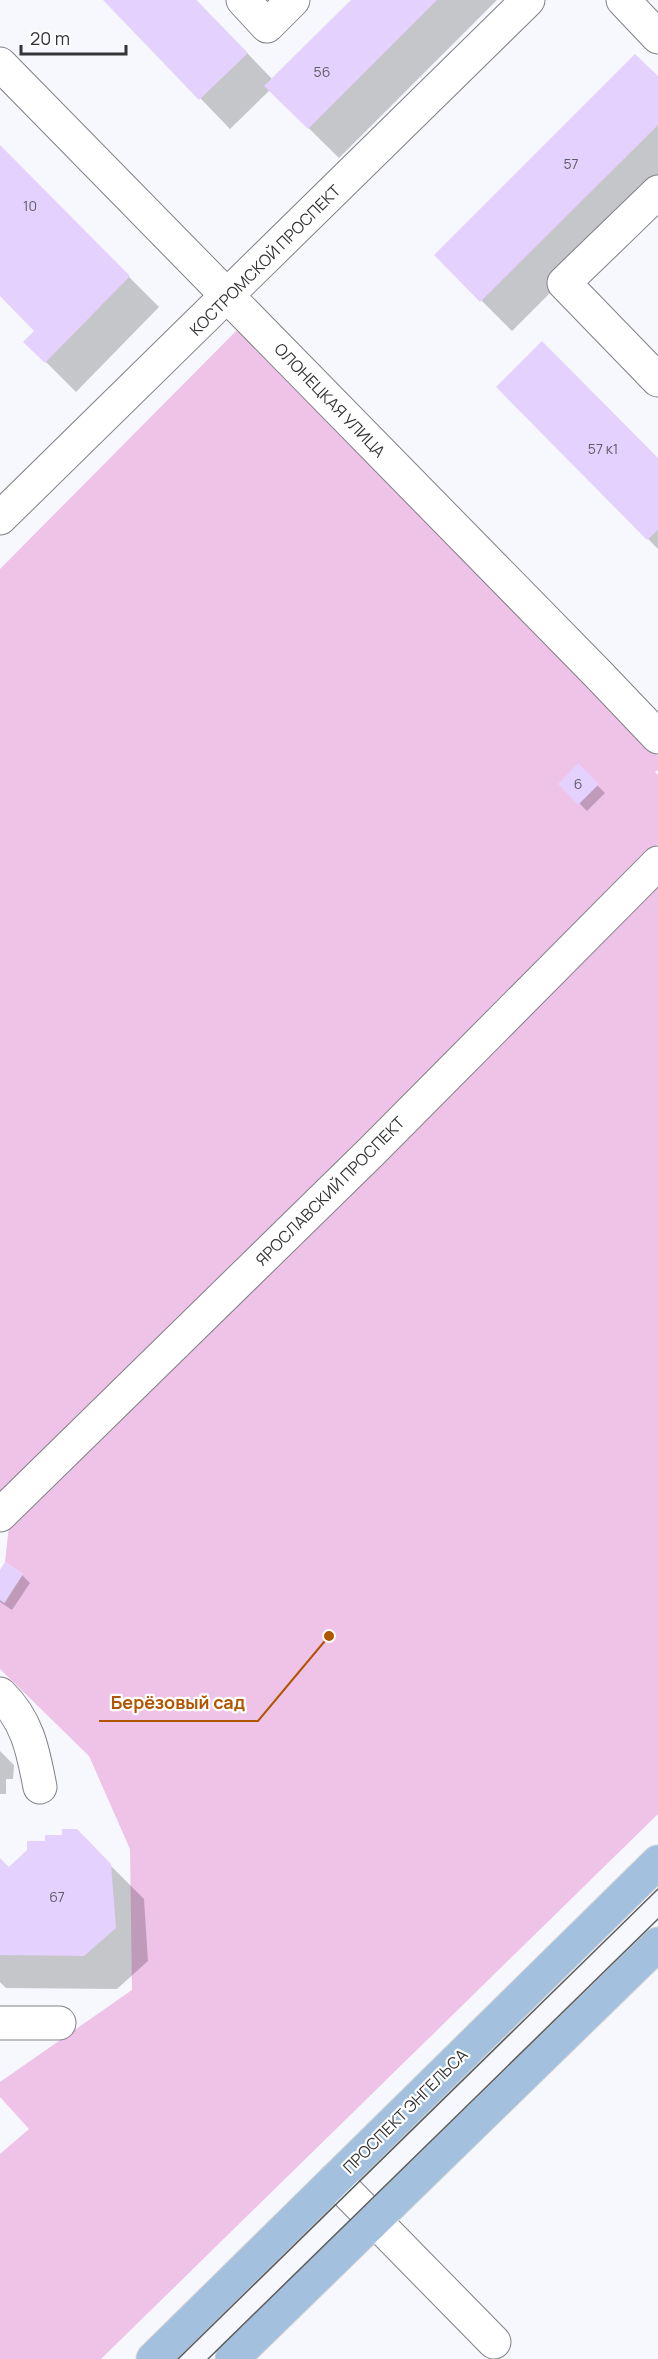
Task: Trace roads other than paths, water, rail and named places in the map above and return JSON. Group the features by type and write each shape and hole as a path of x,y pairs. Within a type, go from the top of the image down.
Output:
{"main road":[{"name":"ПРОСПЕКТ ЭНГЕЛЬСА","path":"153,2359 658,1862"},
{"path":"232,2359 658,1944"}],"street":[{"path":"243,0 267,26 293,0"},
{"name":"КОСТРОМСКОЙ ПРОСПЕКТ","path":"5,502 228,296 528,0"},
{"path":"623,0 658,37"},
{"name":"ОЛОНЕЦКАЯ УЛИЦА","path":"0,64 658,737"},
{"path":"658,192 564,283 658,380"},
{"name":"ЯРОСЛАВСКИЙ ПРОСПЕКТ","path":"0,1515 372,1151 658,863"},
{"path":"0,1694 10,1703 31,1742 40,1787"},
{"path":"0,2023 59,2023"},
{"path":"335,2180 494,2342"}],"tram line":[{"path":"178,2359 658,1889"},
{"path":"208,2359 658,1919"}],"place":[{"name":"Берёзовый сад","path":"329,1636"}]}
